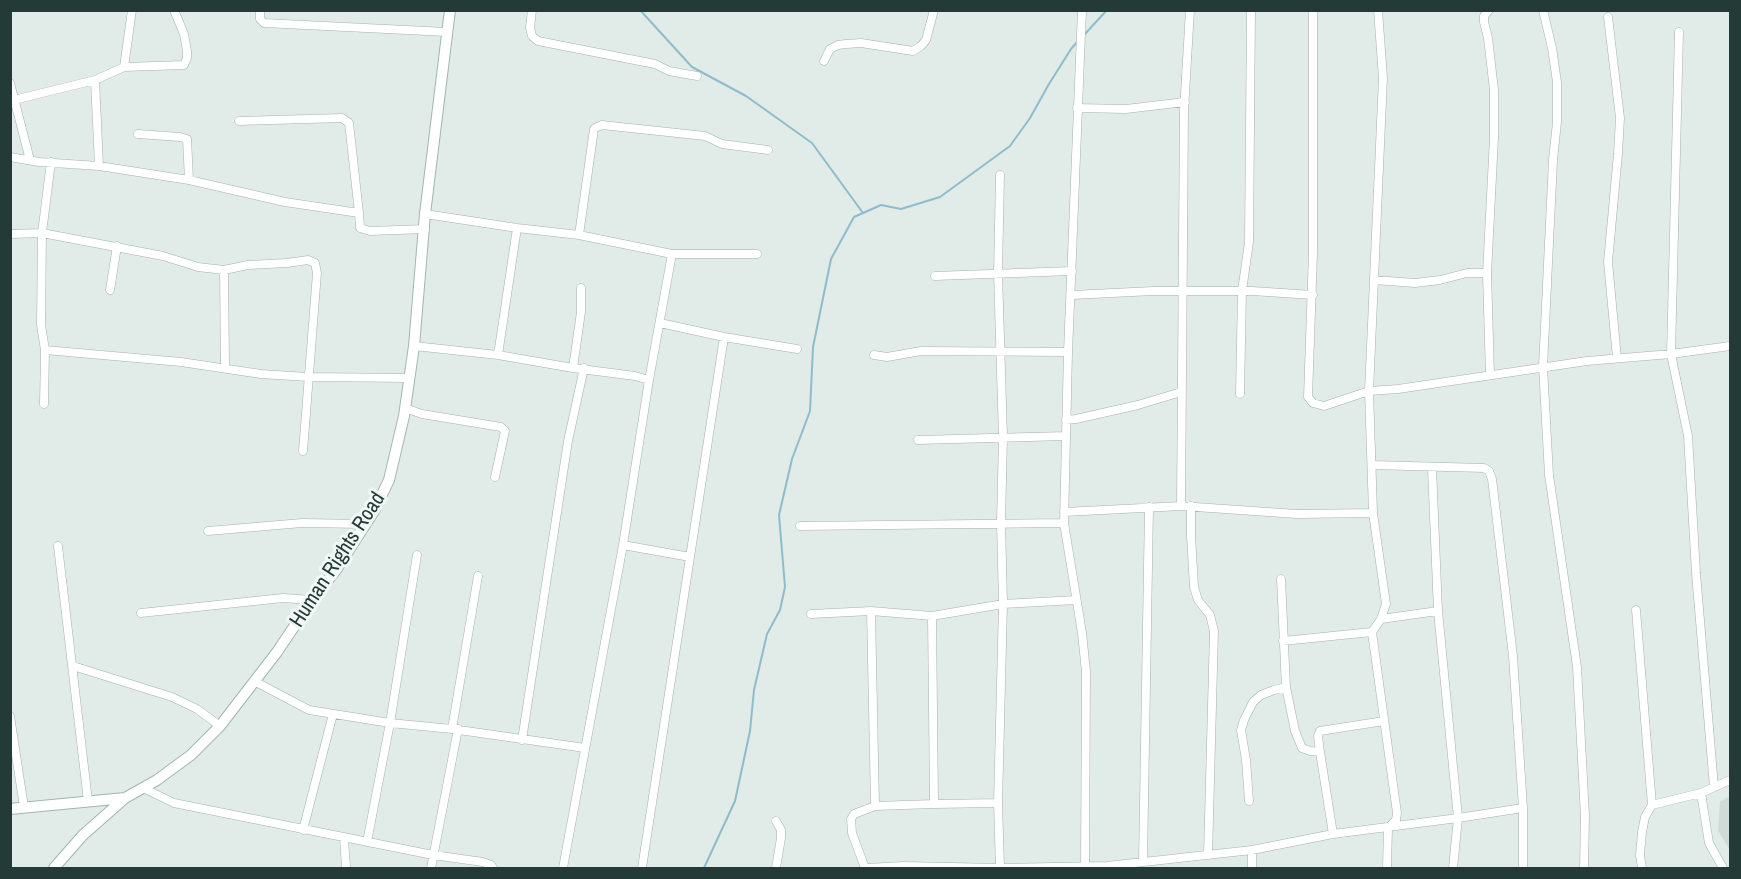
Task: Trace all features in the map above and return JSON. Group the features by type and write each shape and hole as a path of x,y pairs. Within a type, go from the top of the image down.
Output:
{"street":[{"path":"124,67 132,10"},
{"path":"14,100 95,80 124,67 184,65 188,58 188,51 174,10"},
{"path":"260,10 260,19 264,24 447,32"},
{"name":"Human Rights Road","path":"54,868 83,836 125,798 143,789 191,755 220,726 336,570 374,511 389,480 405,408 414,346 425,214 450,10"},
{"path":"532,10 530,28 532,36 538,41 655,64 669,71 697,76"},
{"path":"824,61 831,49 846,44 861,43 913,51 926,40 934,10"},
{"path":"1082,10 1068,352 1064,523 1086,672 1085,866"},
{"path":"1181,506 1185,102 1190,10"},
{"path":"1240,394 1242,291 1249,242 1251,10"},
{"path":"1313,10 1315,127 1308,397 1313,403 1324,406 1369,391 1398,389 1543,367 1731,346"},
{"path":"1378,10 1383,78 1369,391 1373,513 1386,604 1381,619 1372,632 1397,813 1396,820 1388,828 1387,868"},
{"path":"1489,10 1484,16 1484,22 1494,90 1494,138 1487,273 1490,375"},
{"path":"1543,10 1555,70 1557,122 1553,160 1543,367 1549,475 1576,667 1585,816 1584,868"},
{"path":"1608,17 1620,118 1608,262 1617,358"},
{"path":"1679,32 1671,354 1688,436 1697,584 1714,787"},
{"path":"95,80 99,166"},
{"path":"10,83 30,160"},
{"path":"1077,108 1126,109 1185,102"},
{"path":"239,121 342,118 349,123 360,228 370,231 425,229"},
{"path":"579,235 594,129 597,127 602,125 705,136 722,144 768,150"},
{"path":"138,134 180,137 187,140 189,180"},
{"path":"10,157 99,166 189,180 285,202 359,213"},
{"path":"44,404 45,350 41,325 42,233 51,162"},
{"path":"1000,175 998,273 1003,437 1001,522 1004,604 998,802 1000,868"},
{"path":"425,214 579,235 672,254 758,254"},
{"path":"498,355 518,228"},
{"path":"10,234 42,233 117,246 198,267 224,270 248,265 308,260 315,263 317,273 303,451"},
{"path":"110,290 117,246"},
{"path":"563,868 623,545 672,254"},
{"path":"224,270 225,367"},
{"path":"934,276 1072,271"},
{"path":"1374,280 1414,283 1440,280 1467,273 1487,273"},
{"path":"573,368 581,312 581,288"},
{"path":"1072,295 1153,291 1242,291 1312,295"},
{"path":"660,323 724,337 797,349"},
{"path":"642,868 724,337"},
{"path":"414,346 498,355 649,380"},
{"path":"45,350 225,367 261,374 409,378"},
{"path":"874,355 887,357 921,351 1068,352"},
{"path":"522,740 568,441 584,368"},
{"path":"1066,420 1138,405 1181,392"},
{"path":"405,408 422,414 501,427 505,431 495,477"},
{"path":"918,440 952,441 1066,436"},
{"path":"1372,465 1484,468 1489,471 1492,479 1513,656 1523,808 1523,868"},
{"path":"1432,468 1438,611 1458,818 1453,868"},
{"path":"1064,512 1191,506 1297,514 1373,513"},
{"path":"1191,506 1194,587 1198,600 1210,615 1214,631 1208,855"},
{"path":"1143,862 1149,507"},
{"path":"208,531 302,523 364,524"},
{"path":"800,526 1064,523"},
{"path":"623,545 690,557"},
{"path":"58,546 88,801"},
{"path":"367,842 390,723 417,555"},
{"path":"431,868 478,576"},
{"path":"1281,579 1286,687 1295,731 1302,748 1320,752"},
{"path":"141,613 283,598 312,600"},
{"path":"812,614 871,611 932,616 1004,604 1076,600"},
{"path":"1636,610 1652,805 1645,816 1642,832 1640,855 1642,868"},
{"path":"871,611 874,806"},
{"path":"1381,619 1438,611"},
{"path":"932,616 934,804"},
{"path":"1283,641 1372,632"},
{"path":"73,666 172,697 197,708 220,726"},
{"path":"254,681 309,710 390,723 455,729 585,748"},
{"path":"1249,801 1241,730 1244,720 1253,702 1261,695 1286,687"},
{"path":"303,830 333,714"},
{"path":"10,716 24,807"},
{"path":"1333,834 1320,752 1318,736 1320,731 1384,721"},
{"path":"1652,805 1701,793 1731,780"},
{"path":"143,789 174,803 433,855 483,862 493,868"},
{"path":"1701,793 1709,843 1723,868"},
{"path":"10,809 125,798"},
{"path":"998,802 874,806 854,814 851,819 852,833 866,868 1106,867 1252,850 1333,834 1523,808"},
{"path":"776,821 782,838 776,868"},
{"path":"344,838 346,868"},
{"path":"1252,850 1252,868"}],"shaded area":[{"path":"1730,796 1730,850 1718,831 1720,802"}],"waterway":[{"path":"640,10 692,67 746,96 812,143 863,213"},
{"path":"1084,35 1107,10"},
{"path":"704,868 735,801 750,731 754,690 767,634 780,610 785,587 779,515 792,459 810,411 813,347 831,259 854,217 881,205 901,209 940,197 1010,146 1078,41"}]}
